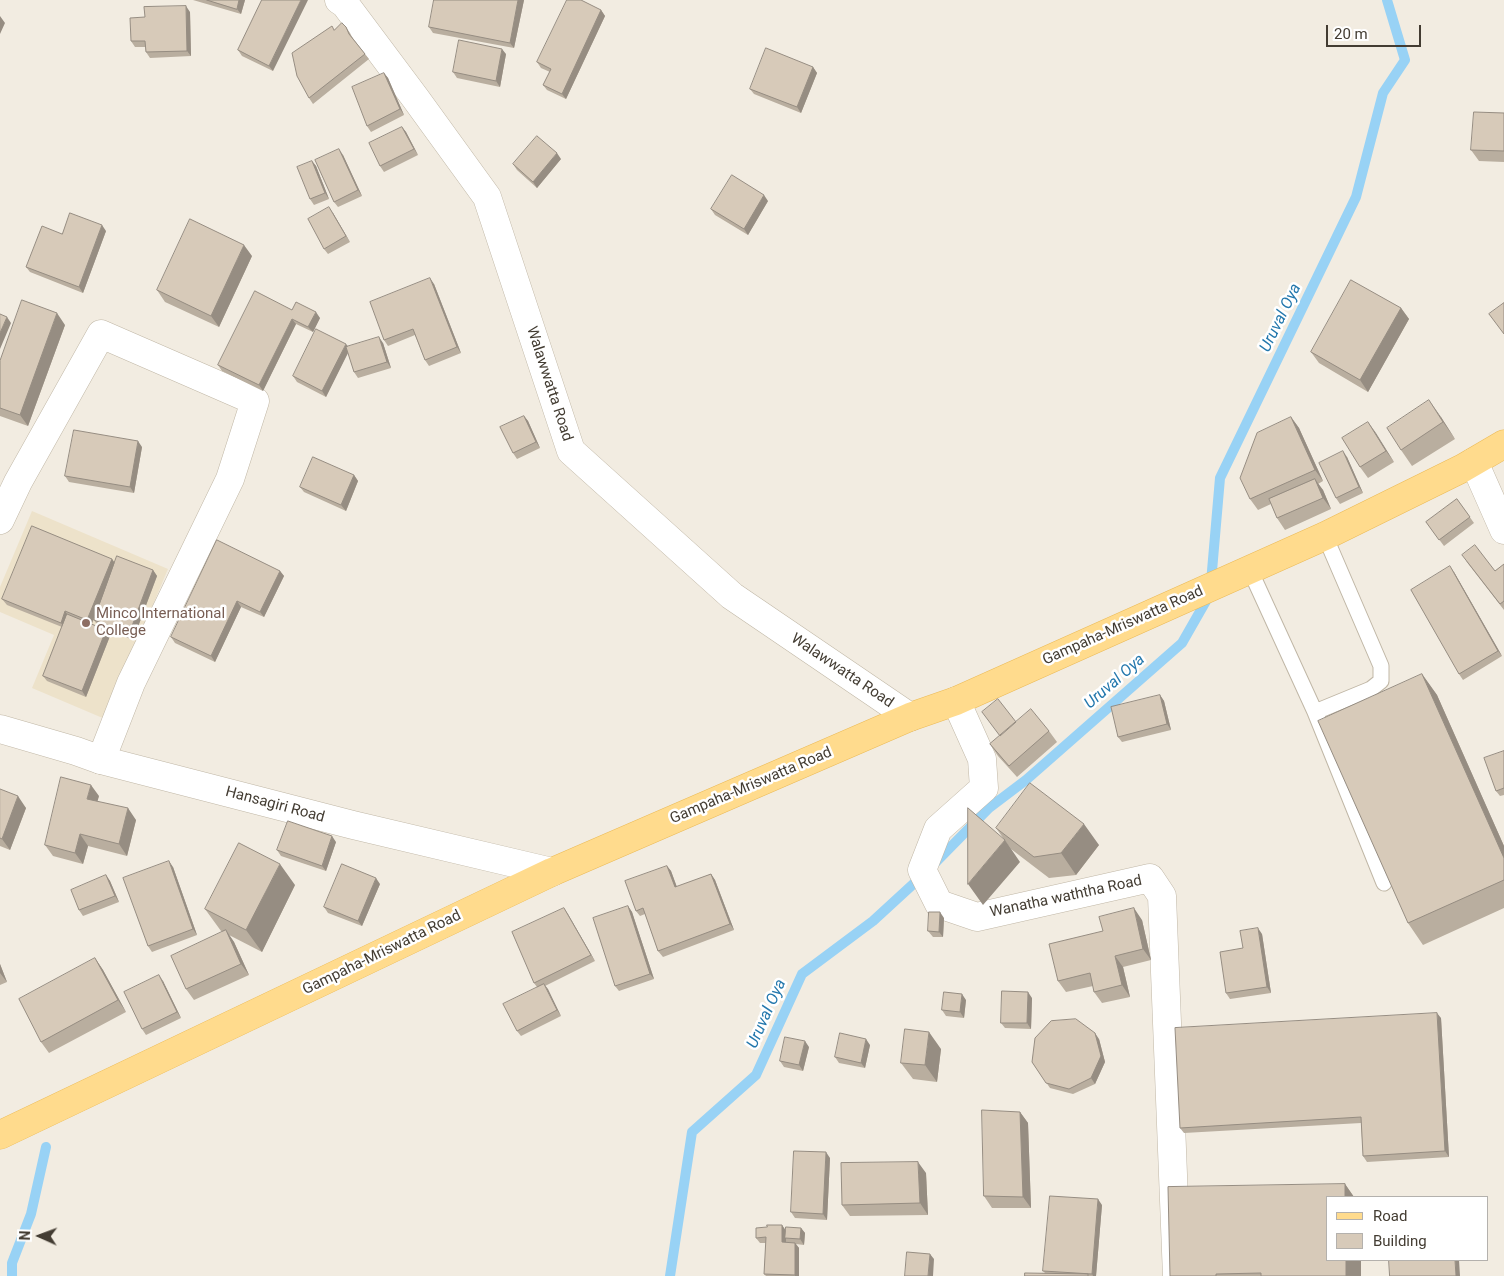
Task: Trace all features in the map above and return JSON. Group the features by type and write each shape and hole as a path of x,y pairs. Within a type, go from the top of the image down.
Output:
{"main road":[{"name":"Gampaha-Mriswatta Road","path":"0,1135 552,872 910,717 956,701 1325,536 1464,468 1504,444"}],"street":[{"name":"Walawwatta Road","path":"343,1 487,197 571,451 732,596 910,717"},
{"path":"0,520 18,482 101,334 255,401 230,479 131,683 101,760"},
{"path":"1474,462 1504,530"},
{"name":"Wanatha waththa Road","path":"956,701 982,759 984,788 938,829 922,870 939,904 977,916 1150,878 1162,896 1177,1276"},
{"name":"Hansagiri Road","path":"0,729 101,760 353,825 552,872"}],"lane":[{"path":"1315,712 1370,690 1381,681 1381,666 1325,536"},
{"path":"1250,570 1315,712 1384,883"}],"shaded area":[{"name":"Minco International College","path":"32,511 168,569 105,719 32,688 54,635 0,612 0,587"}],"building":[{"path":"207,0 239,0 237,9"},
{"path":"262,0 301,0 269,66 238,50"},
{"path":"434,0 518,0 510,43 429,27"},
{"path":"567,0 581,0 601,10 562,94 543,85 551,69 537,62"},
{"path":"186,6 187,51 146,52 145,41 131,41 130,18 145,17 144,7"},
{"path":"342,23 365,54 309,98 297,76 292,53 332,26 334,30"},
{"path":"459,40 502,49 496,81 453,72"},
{"path":"766,48 813,67 797,107 750,89"},
{"path":"384,73 400,109 367,126 352,87"},
{"path":"1474,112 1504,113 1504,151 1471,150"},
{"path":"402,127 414,149 380,166 369,143"},
{"path":"537,136 557,153 533,182 513,164"},
{"path":"339,149 358,190 334,202 315,160"},
{"path":"312,161 325,193 310,199 297,167"},
{"path":"732,175 764,195 744,229 711,209"},
{"path":"329,207 346,236 324,249 308,219"},
{"path":"70,213 102,225 79,287 26,267 42,226 62,234"},
{"path":"190,219 244,245 211,316 157,290"},
{"path":"430,278 457,347 425,360 413,329 384,340 370,302"},
{"path":"1351,280 1401,308 1360,380 1311,352"},
{"path":"255,291 292,310 296,302 316,312 308,327 292,319 259,385 218,365"},
{"path":"22,300 57,313 20,415 0,408 0,361"},
{"path":"1504,303 1504,334 1489,314"},
{"path":"0,314 7,317 0,333"},
{"path":"316,329 346,344 322,391 293,376"},
{"path":"379,337 387,362 354,372 346,347"},
{"path":"1429,400 1443,422 1401,450 1387,428"},
{"path":"524,416 536,442 513,453 500,427"},
{"path":"1291,417 1315,470 1250,499 1240,478 1257,433"},
{"path":"1368,422 1386,451 1360,467 1342,438"},
{"path":"74,430 138,441 130,487 65,476"},
{"path":"1343,451 1359,487 1336,498 1319,463"},
{"path":"313,457 354,475 341,505 300,487"},
{"path":"1315,479 1323,498 1277,518 1269,499"},
{"path":"1457,499 1470,517 1439,540 1426,522"},
{"path":"32,526 112,559 87,620 65,611 61,623 2,599"},
{"path":"217,540 280,571 260,612 237,601 211,656 171,637"},
{"path":"1475,545 1495,571 1504,564 1504,601 1500,604 1462,555"},
{"path":"117,556 153,570 129,634 94,620"},
{"path":"1450,566 1498,651 1459,674 1411,590"},
{"path":"67,614 106,630 82,691 43,676"},
{"path":"1422,674 1504,858 1504,880 1408,923 1318,721"},
{"path":"1160,695 1167,724 1118,737 1111,707"},
{"path":"998,699 1016,722 1000,736 982,712"},
{"path":"1031,709 1049,731 1009,766 990,744"},
{"path":"1504,751 1504,788 1496,791 1484,758"},
{"path":"61,777 91,785 87,799 128,808 119,844 80,834 75,853 45,845"},
{"path":"1030,783 1084,824 1061,853 1034,857 996,828"},
{"path":"0,789 18,796 2,839 0,838"},
{"path":"968,808 1005,840 968,884"},
{"path":"288,821 332,836 322,866 277,850"},
{"path":"239,843 280,864 246,930 205,909"},
{"path":"169,861 193,929 148,946 123,878"},
{"path":"342,864 376,878 358,921 324,907"},
{"path":"667,866 675,887 711,874 730,924 658,951 643,908 636,911 625,881"},
{"path":"106,875 115,896 79,910 71,890"},
{"path":"628,906 650,974 615,986 593,918"},
{"path":"564,908 591,955 534,983 512,932"},
{"path":"1134,908 1143,949 1115,956 1122,985 1094,992 1090,973 1058,981 1049,944 1103,931 1099,917"},
{"path":"929,912 940,912 939,932 928,931"},
{"path":"1258,928 1267,987 1226,993 1220,952 1243,948 1240,931"},
{"path":"226,930 241,964 186,989 171,956"},
{"path":"95,958 118,1000 41,1042 19,999"},
{"path":"159,975 177,1012 142,1029 124,992"},
{"path":"544,984 557,1010 517,1031 503,1004"},
{"path":"1002,991 1028,992 1027,1023 1001,1023"},
{"path":"944,992 962,994 960,1012 942,1010"},
{"path":"1437,1013 1445,1151 1363,1156 1361,1117 1180,1128 1175,1028"},
{"path":"1076,1019 1095,1033 1101,1056 1091,1078 1069,1089 1046,1083 1032,1062 1035,1038 1051,1021"},
{"path":"905,1029 929,1032 925,1065 901,1063"},
{"path":"840,1033 866,1039 861,1063 835,1057"},
{"path":"785,1037 805,1041 799,1065 780,1061"},
{"path":"982,1110 1020,1112 1023,1197 984,1196"},
{"path":"794,1151 826,1152 823,1214 791,1212"},
{"path":"918,1162 920,1203 842,1205 841,1163"},
{"path":"1345,1184 1345,1196 1326,1196 1326,1261 1346,1261 1346,1276 1261,1276 1261,1273 1216,1274 1216,1276 1170,1276 1168,1187"},
{"path":"1050,1196 1098,1199 1092,1274 1043,1271"},
{"path":"767,1225 782,1225 782,1242 795,1243 795,1275 764,1274 766,1237 756,1238 756,1228 767,1227"},
{"path":"786,1227 801,1228 800,1239 785,1238"},
{"path":"907,1252 930,1254 928,1276 905,1276"},
{"path":"1389,1261 1455,1261 1456,1276 1390,1276"},
{"path":"1025,1273 1088,1274 1088,1276 1025,1276"}],"waterway":[{"name":"Uruval Oya","path":"934,864 989,808 1026,780 1182,643 1210,594 1220,478 1356,197 1383,93 1405,60 1387,0"},
{"name":"Uruval Oya","path":"670,1276 692,1132 756,1075 802,974 873,921 922,876"},
{"path":"12,1276 12,1263 31,1214 46,1147"}],"place":[{"name":"Minco International College","path":"86,623"}]}
